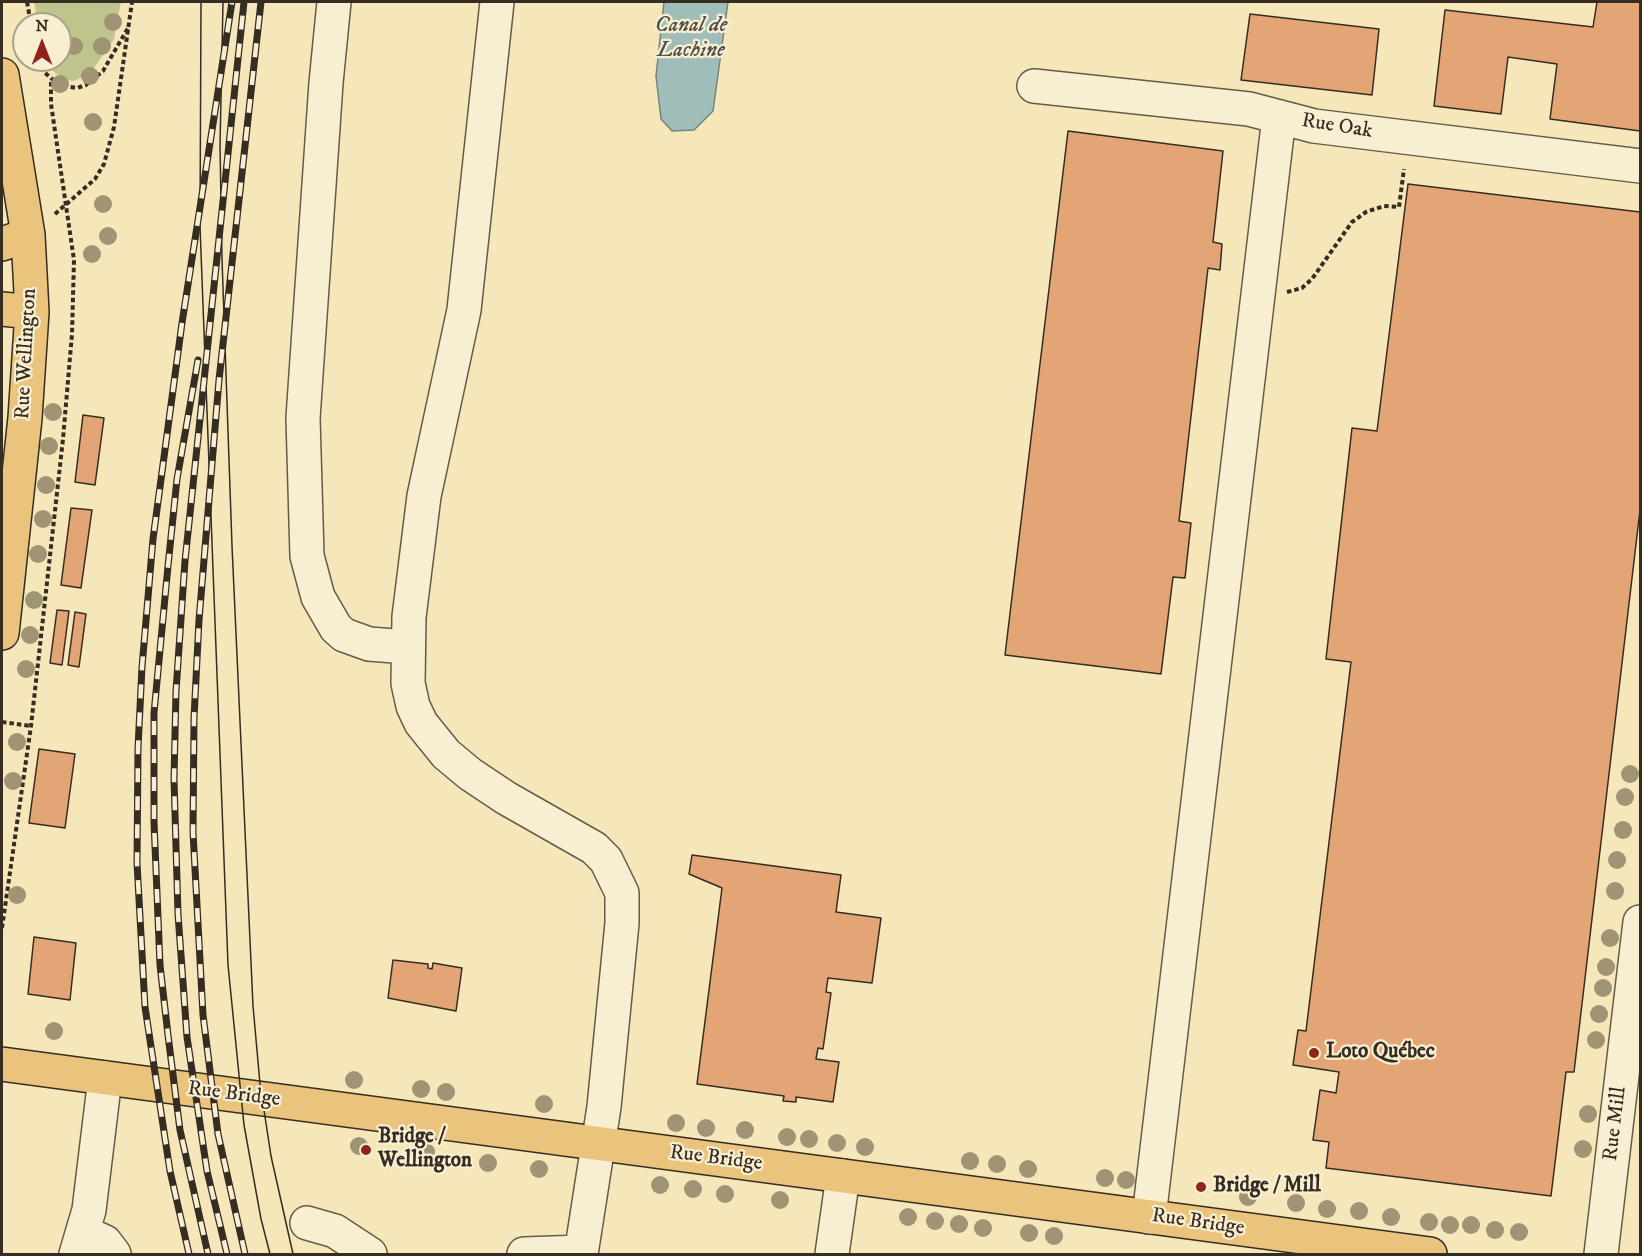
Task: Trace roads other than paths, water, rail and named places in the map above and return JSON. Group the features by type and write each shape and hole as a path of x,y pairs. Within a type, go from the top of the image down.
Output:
{"main road":[{"name":"Rue Wellington","path":"2,75 15,240 24,428 2,633"},
{"name":"Rue Bridge","path":"2,1064 1430,1254"}],"street":[{"path":"334,2 325,94 303,418 307,556 318,597 331,620 344,635 369,644 408,647"},
{"path":"497,2 464,310 424,496 408,647 408,683 413,706 432,739 470,774 506,798 594,848 606,860 622,893 622,922 599,1143 581,1253 524,1254"},
{"name":"Rue Oak","path":"1034,86 1249,109 1314,126 1641,166"},
{"path":"1149,1217 1279,117"},
{"name":"Rue Mill","path":"1600,1254 1640,924"},
{"path":"105,1078 89,1210 80,1243 105,1242 114,1254"},
{"path":"832,1254 843,1176"},
{"path":"307,1223 335,1231 370,1254"}],"water":[{"name":"Canal de Lachine","path":"664,2 728,2 713,111 694,130 672,131 661,119 656,76"}],"tram line":[{"path":"201,2 200,226 228,965 244,1125 261,1219 270,1254"},
{"path":"223,2 220,145 222,259 232,546 253,1006 260,1084 271,1156 293,1254"}],"railway":[{"path":"189,1254 170,1171 145,1007 137,863 138,748 142,667 153,539 182,323 232,2"},
{"path":"227,1254 207,1171 187,1037 178,914 174,779 176,691 185,561 244,2"},
{"path":"245,1254 218,1134 203,1015 193,832 194,718 199,620 219,380 261,2"},
{"path":"198,360 177,479 168,566 154,713 154,822 160,965 168,1035 180,1130 208,1254"}],"place":[{"name":"Loto Québec","path":"1314,1053"},
{"name":"Bridge / Wellington","path":"366,1150"},
{"name":"Bridge / Mill","path":"1201,1187"}]}
